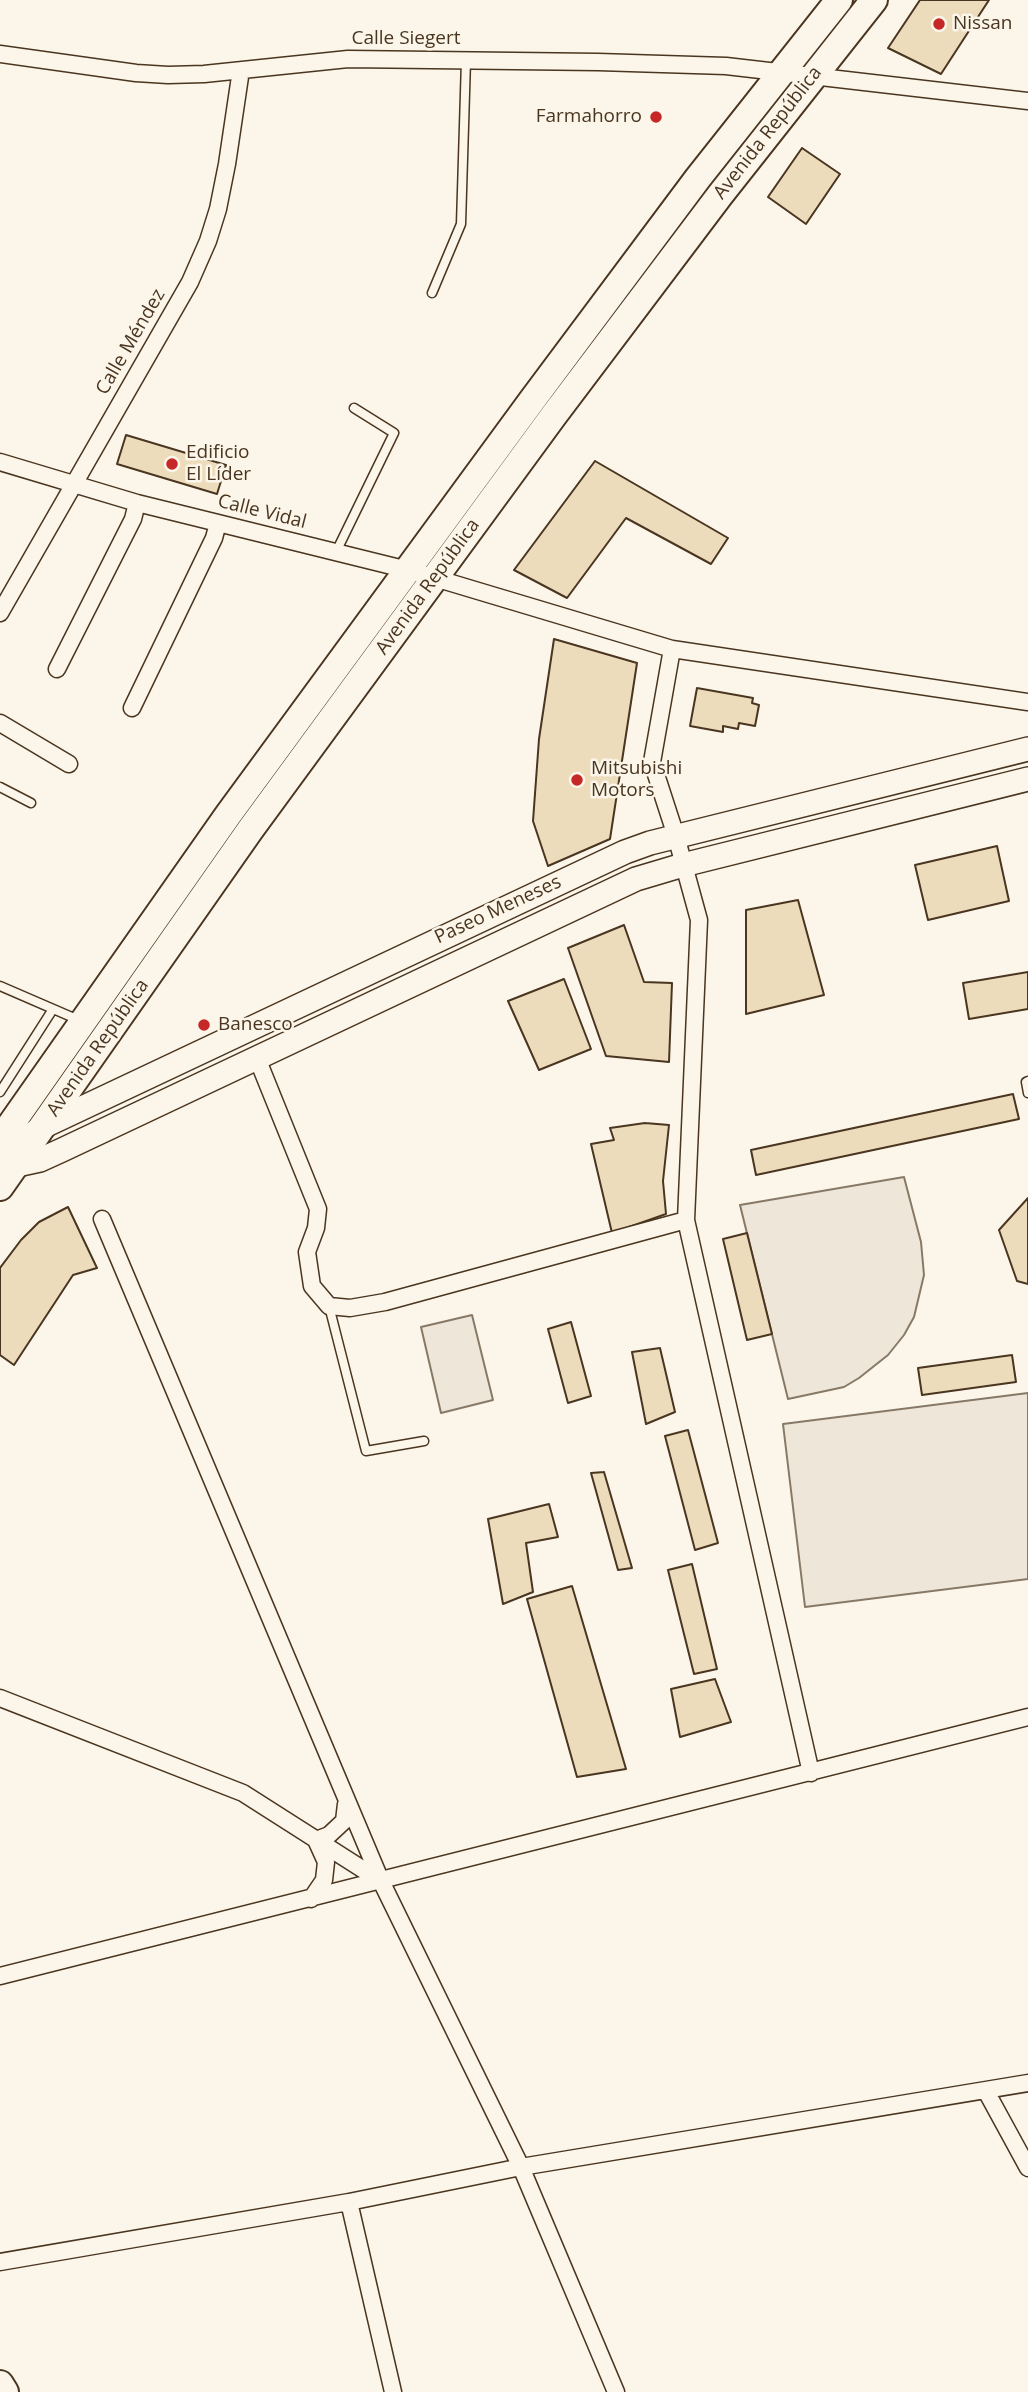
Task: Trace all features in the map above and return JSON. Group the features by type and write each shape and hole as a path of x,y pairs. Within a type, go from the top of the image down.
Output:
{"main road":[{"name":"Avenida República","path":"0,1140 228,815 408,570 698,178 839,0"},
{"name":"Avenida República","path":"4,1169 42,1127 250,830 720,195 874,0"},
{"path":"0,2384 5,2392"}],"street":[{"name":"Calle Siegert","path":"0,54 136,73 204,74 348,60 610,62 726,66 1028,101"},
{"name":"Calle Méndez","path":"0,613 190,282 208,241 218,209 241,70"},
{"name":"Calle Vidal","path":"0,462 137,503 408,570 672,649 1028,702"},
{"path":"57,669 132,519 137,503"},
{"path":"132,708 214,538 218,523"},
{"path":"672,649 652,762 699,920 686,1220 811,1773"},
{"path":"0,723 69,764"},
{"name":"Paseo Meneses","path":"42,1127 600,862 676,836 1028,749"},
{"name":"Paseo Meneses","path":"4,1169 40,1160 62,1150 611,889 647,875 1028,779"},
{"path":"257,1058 318,1209 316,1228 307,1252 312,1286 329,1306 349,1308 385,1301 686,1220"},
{"path":"102,1219 346,1802 381,1881 521,2168 617,2392"},
{"path":"0,1698 243,1793 381,1881"},
{"path":"0,1976 1028,1717"},
{"path":"316,1840 329,1835 344,1821 346,1802"},
{"path":"311,1899 324,1880 326,1862 316,1840"},
{"path":"0,2262 349,2202 521,2168 1028,2083"},
{"path":"986,2091 1028,2168"},
{"path":"349,2202 393,2392"}],"lane":[{"path":"432,292 461,224 466,61"},
{"path":"336,552 394,433 354,408"},
{"path":"0,787 31,803"},
{"path":"0,986 83,1022"},
{"path":"0,1092 53,1009"},
{"path":"1028,1082 1028,1093"},
{"path":"329,1306 366,1451 424,1441"}],"shaded area":[{"path":"904,1177 921,1242 924,1275 914,1317 888,1355 859,1378 844,1387 788,1399 740,1205"},
{"path":"472,1315 493,1400 441,1413 421,1327"},
{"path":"1028,1393 1028,1579 805,1607 783,1424"}],"building":[{"name":"Nissan","path":"920,0 989,0 941,74 888,48"},
{"path":"802,148 840,174 806,224 768,197"},
{"name":"Edificio El Líder","path":"126,435 226,465 217,494 117,464"},
{"path":"595,461 728,538 711,564 626,518 567,598 514,570"},
{"name":"Mitsubishi Motors","path":"554,639 637,663 610,839 548,866 533,821 539,739"},
{"path":"697,688 753,698 752,703 759,705 755,726 739,723 738,729 723,726 723,732 690,726"},
{"path":"997,846 1009,901 928,920 915,865"},
{"path":"798,900 824,995 746,1014 746,910"},
{"path":"624,925 644,982 672,983 669,1062 606,1056 568,948"},
{"path":"1028,972 1028,1009 969,1019 963,983"},
{"path":"564,979 591,1049 539,1070 508,1001"},
{"path":"1013,1094 1019,1119 756,1175 751,1150"},
{"path":"645,1123 669,1125 663,1181 666,1214 612,1233 591,1144 614,1140 610,1128"},
{"path":"1028,1198 1028,1284 1017,1281 999,1230"},
{"path":"68,1207 97,1268 73,1275 14,1365 0,1355 0,1268 39,1222"},
{"path":"747,1233 772,1334 747,1340 723,1239"},
{"path":"571,1322 591,1396 568,1403 548,1329"},
{"path":"660,1348 675,1412 646,1424 632,1352"},
{"path":"1012,1355 1016,1382 922,1395 918,1368"},
{"path":"688,1430 718,1543 695,1550 665,1436"},
{"path":"604,1472 632,1568 618,1570 591,1473"},
{"path":"549,1504 558,1537 526,1543 533,1592 503,1604 488,1519"},
{"path":"692,1564 717,1669 694,1674 668,1570"},
{"path":"572,1586 626,1769 577,1777 527,1599"},
{"path":"715,1679 731,1722 680,1737 671,1689"}],"place":[{"name":"Nissan","path":"939,24"},
{"name":"Farmahorro","path":"656,117"},
{"name":"Edificio El Líder","path":"172,464"},
{"name":"Mitsubishi Motors","path":"577,780"},
{"name":"Banesco","path":"204,1025"}]}
